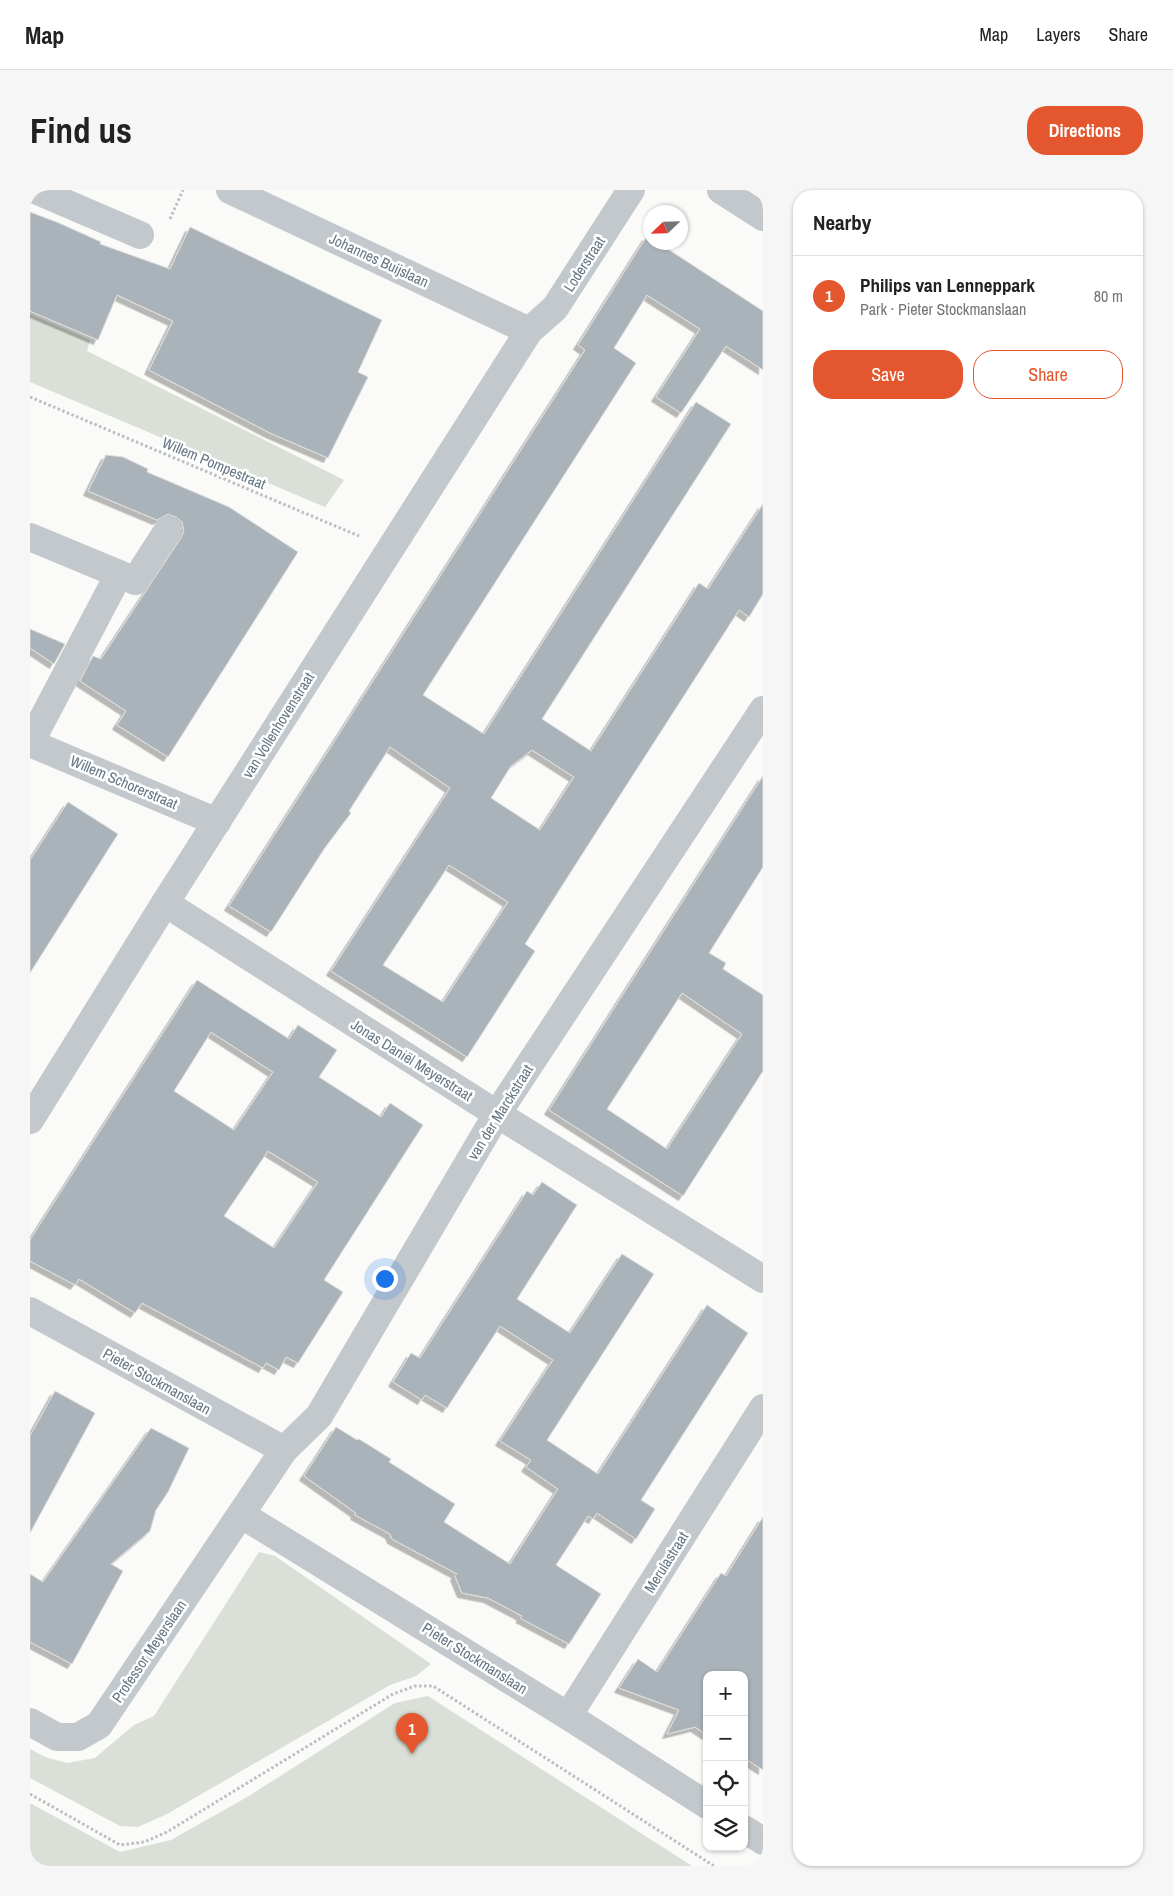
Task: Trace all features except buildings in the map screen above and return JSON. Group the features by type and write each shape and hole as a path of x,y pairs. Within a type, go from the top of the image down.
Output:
{"street":[{"path":"34,190 140,235"},
{"name":"Johannes Buijslaan","path":"230,190 529,331"},
{"name":"Loderstraat","path":"529,331 555,308 631,190"},
{"path":"721,190 763,217"},
{"name":"van Vollenhovenstraat","path":"30,1120 165,903 529,331"},
{"path":"30,538 135,581 168,530"},
{"path":"30,743 119,574"},
{"name":"van der Marckstraat","path":"242,1514 284,1450 319,1416 497,1114 763,710"},
{"name":"Willem Schorerstraat","path":"30,743 217,822"},
{"name":"Jonas Daniël Meyerstraat","path":"165,903 497,1114 763,1279"},
{"name":"Pieter Stockmanslaan","path":"30,1311 284,1450"},
{"name":"Merulastraat","path":"568,1716 763,1408"},
{"name":"Pieter Stockmanslaan","path":"242,1514 568,1716 703,1802"},
{"name":"Professor Meyerslaan","path":"30,1722 57,1737 78,1737 99,1724 242,1514"},
{"path":"748,1832 763,1841"}],"path":[{"name":"Willem Pompestraat","path":"30,397 390,549"},
{"path":"30,1794 120,1845 144,1842 167,1832 393,1694 415,1686 433,1686 714,1866"}],"shaded area":[{"path":"30,314 90,340 87,351 344,480 325,507 30,382"},
{"path":"259,1552 275,1556 431,1664 416,1676 390,1685 167,1814 138,1827 120,1826 30,1778 30,1749 45,1757 67,1763 95,1758 134,1725 154,1716"},
{"path":"428,1696 692,1866 30,1866 30,1803 120,1852 171,1840 249,1796 395,1703"}],"place":[{"name":"Philips van Lenneppark","path":"412,1754"}]}
